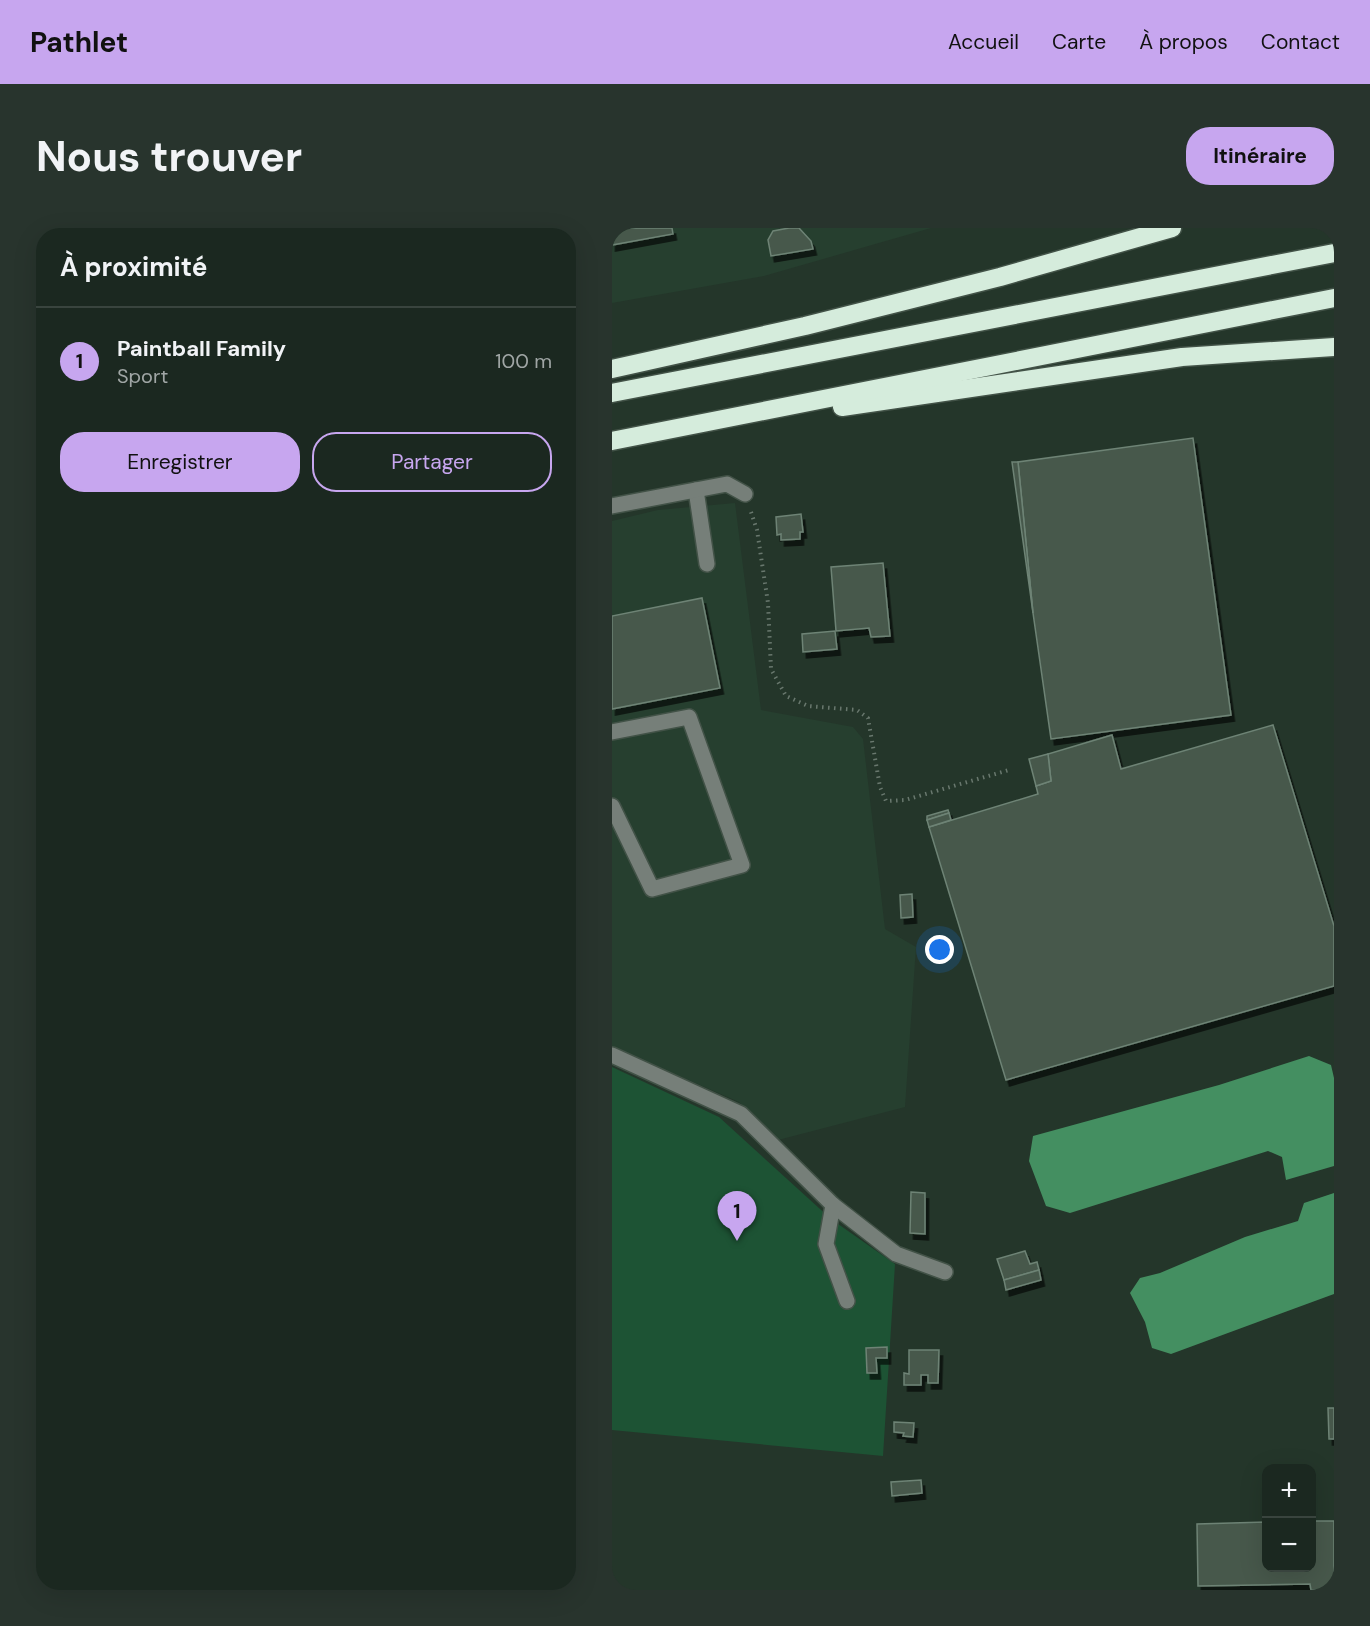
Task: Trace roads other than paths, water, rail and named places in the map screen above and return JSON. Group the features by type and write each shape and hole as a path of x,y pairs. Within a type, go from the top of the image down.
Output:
{"highway":[{"path":"612,369 806,326 1000,277 1172,228"},
{"path":"612,393 1334,253"},
{"path":"612,441 1334,298"},
{"path":"612,441 1182,357 1334,347"}],"street":[{"path":"612,506 727,484 745,494"},
{"path":"696,490 706,564"},
{"path":"612,732 689,717 741,865 652,889 612,806"},
{"path":"612,1055 741,1114 833,1205 896,1254 945,1272"},
{"path":"833,1205 826,1244 847,1301"}],"place":[{"name":"Paintball Family","path":"737,1241"}]}
